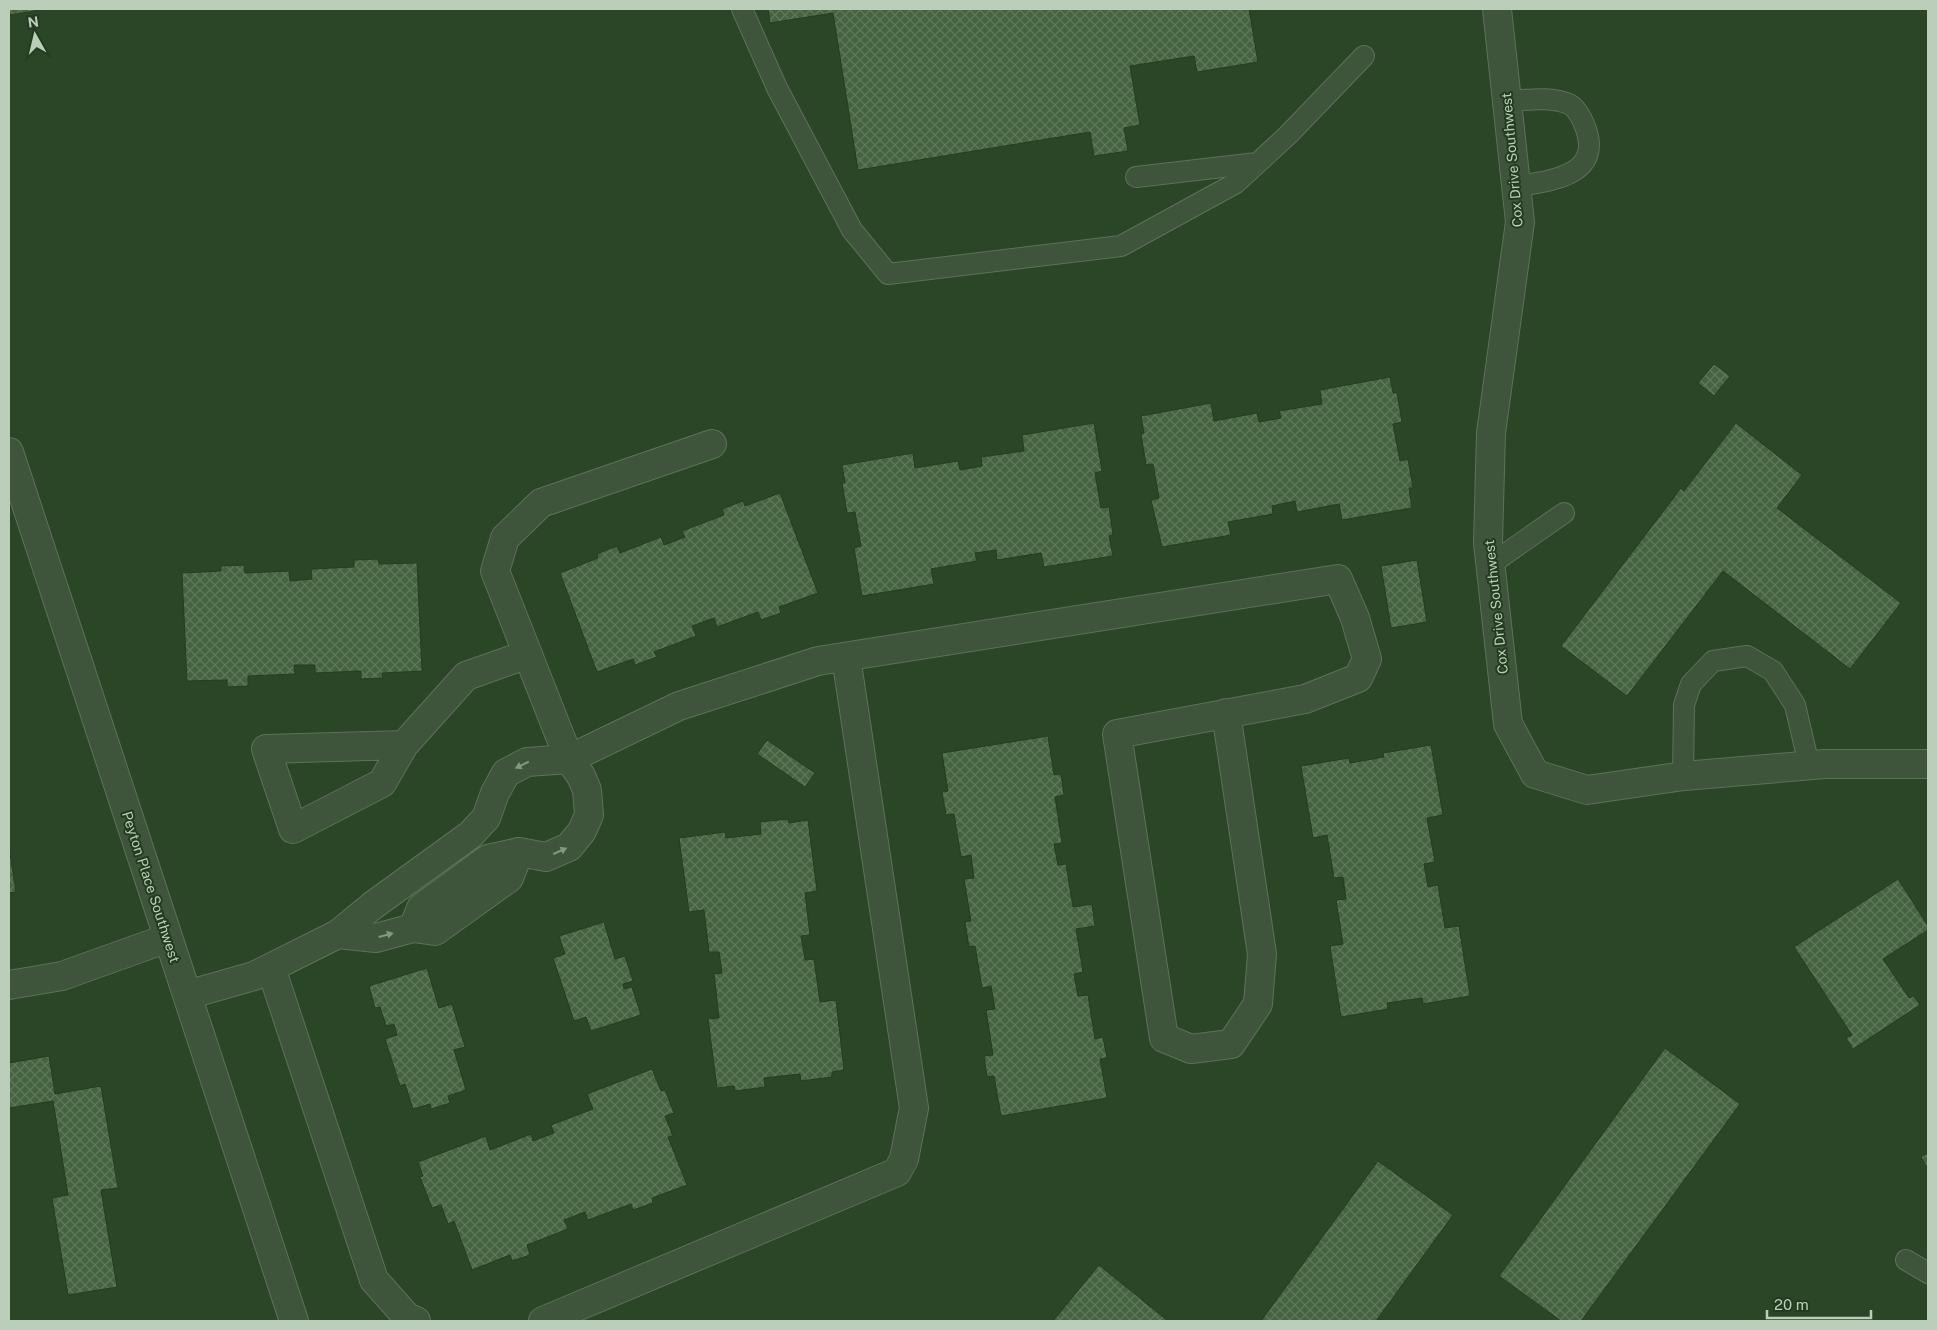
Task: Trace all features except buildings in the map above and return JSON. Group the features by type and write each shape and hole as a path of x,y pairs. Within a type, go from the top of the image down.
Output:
{"street":[{"name":"Cox Drive Southwest","path":"1497,9 1520,222 1491,433 1488,543 1508,724 1535,774 1587,790 1683,778 1684,776 1809,765 1928,764"},
{"path":"413,928 421,908 488,859 519,852 546,857 568,847 582,831 589,815 587,790 581,776 569,759 495,571 505,538 541,503 712,444"},
{"name":"Peyton Place Southwest","path":"9,452 294,1321"},
{"path":"187,994 254,976 338,934 372,906 470,835 486,818 495,793 506,773 526,762 569,759 678,706 818,661 1338,579 1355,618 1367,659 1358,678 1305,699 1226,713 1117,734 1164,1038 1191,1049 1231,1044 1258,1004 1262,954 1226,713"},
{"path":"404,745 266,749 293,829 382,783 404,745 466,676 528,654"},
{"path":"543,1321 897,1172 904,1159 914,1108 846,657"},
{"path":"470,835 488,859"},
{"path":"338,934 376,938 413,928 435,931 509,878 519,852"},
{"path":"427,868 458,915"},
{"path":"9,985 62,976 168,938"},
{"path":"271,968 374,1280 407,1317 416,1321"}],"lane":[{"path":"742,9 777,88 852,230 888,274 1122,246 1236,183 1364,56"},
{"path":"1508,101 1547,99 1570,104 1582,119 1588,137 1587,158 1576,171 1550,181 1517,186"},
{"path":"1136,177 1257,164"},
{"path":"1491,564 1564,513"},
{"path":"1683,778 1684,705 1691,684 1713,661 1747,656 1773,671 1795,705 1809,765"},
{"path":"1906,1260 1928,1273"}]}
